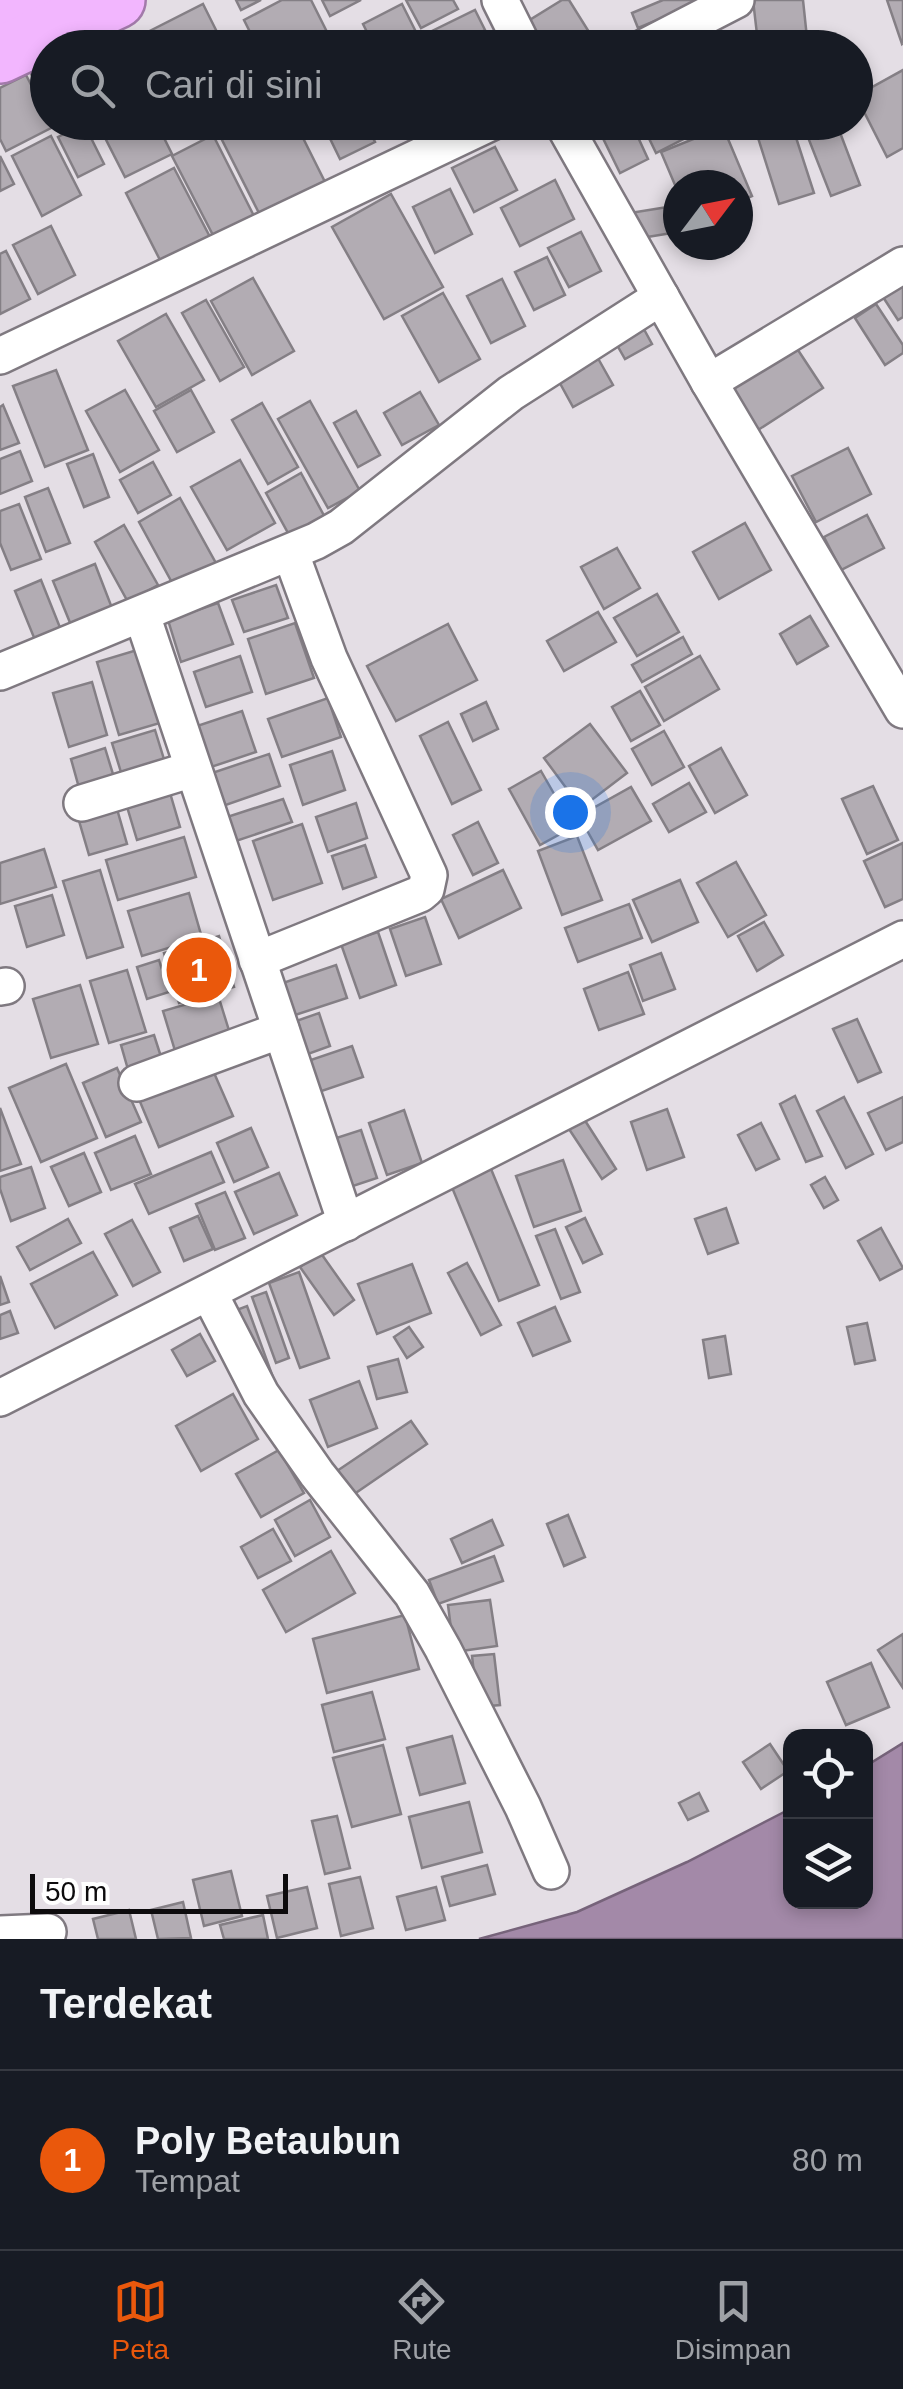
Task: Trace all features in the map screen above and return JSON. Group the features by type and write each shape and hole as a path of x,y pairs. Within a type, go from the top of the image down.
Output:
{"highway":[{"path":"0,12 26,0"},
{"path":"53,30 117,0"},
{"path":"0,55 30,41"}],"street":[{"path":"500,0 515,30"},
{"path":"677,30 736,0"},
{"path":"0,356 454,140"},
{"path":"572,140 709,382 903,710"},
{"path":"709,382 903,266"},
{"path":"0,672 291,554 340,527 524,384 662,297"},
{"path":"258,960 420,894 429,875 330,658 291,554"},
{"path":"142,616 346,1223"},
{"path":"82,803 193,769"},
{"path":"0,1398 903,938"},
{"path":"137,1084 281,1030"},
{"path":"209,1292 261,1394 317,1474 412,1594 523,1807 551,1871"},
{"path":"0,1934 48,1932"}],"shaded area":[{"path":"903,1743 903,1939 479,1939 577,1912 783,1813 783,1909 873,1909 873,1762"}],"building":[{"path":"236,0 261,0 241,10"},
{"path":"282,0 311,0 326,30 249,30 244,20"},
{"path":"322,0 361,0 330,16"},
{"path":"406,0 453,0 458,9 421,28"},
{"path":"562,0 569,0 588,30 523,30 520,26"},
{"path":"663,0 692,0 694,5 638,28 632,13"},
{"path":"753,0 803,0 806,30 756,30"},
{"path":"887,0 903,0 902,44"},
{"path":"203,4 216,30 152,30"},
{"path":"402,4 415,30 366,30 363,24"},
{"path":"475,10 485,30 434,30"},
{"path":"903,70 903,148 887,157 873,129 873,87"},
{"path":"26,75 30,83 30,139 6,151 0,139 0,88"},
{"path":"43,140 53,140 81,195 42,216 12,156"},
{"path":"60,140 92,140 104,164 78,177"},
{"path":"106,140 165,140 172,154 125,177"},
{"path":"203,140 216,140 255,218 215,239 172,156"},
{"path":"222,140 304,140 326,184 261,217"},
{"path":"331,140 374,140 375,142 340,159"},
{"path":"604,140 639,140 648,159 620,173"},
{"path":"650,140 682,140 656,153"},
{"path":"691,140 728,140 741,170 669,170 661,152"},
{"path":"759,140 797,140 814,193 779,204"},
{"path":"809,140 843,140 860,185 831,196"},
{"path":"495,147 517,190 474,212 452,168"},
{"path":"0,156 14,184 0,191"},
{"path":"174,168 210,237 161,262 126,193"},
{"path":"555,180 574,219 520,246 501,208"},
{"path":"450,189 472,234 435,253 413,207"},
{"path":"391,194 443,287 384,319 332,227"},
{"path":"663,208 663,234 635,239 630,213"},
{"path":"51,226 75,275 38,294 13,245"},
{"path":"581,232 601,271 569,287 548,248"},
{"path":"6,251 30,299 0,314 0,254"},
{"path":"547,257 565,295 534,310 515,272"},
{"path":"253,278 294,351 252,375 211,301"},
{"path":"502,279 525,326 491,343 467,296"},
{"path":"903,284 903,317 898,320 883,297"},
{"path":"443,293 480,359 439,382 402,316"},
{"path":"206,300 244,367 220,381 182,313"},
{"path":"876,304 903,345 903,353 885,365 855,318"},
{"path":"166,314 204,380 156,407 118,341"},
{"path":"640,322 652,344 625,359 613,338"},
{"path":"796,347 823,388 758,430 732,389"},
{"path":"595,353 613,385 573,407 556,376"},
{"path":"56,370 88,450 45,467 13,386"},
{"path":"125,390 159,450 120,472 86,411"},
{"path":"191,390 214,432 177,452 154,411"},
{"path":"420,392 439,425 402,445 384,413"},
{"path":"310,401 360,491 328,508 278,419"},
{"path":"262,403 298,467 268,484 232,420"},
{"path":"3,405 19,443 0,450 0,407"},
{"path":"356,411 380,455 358,467 334,423"},
{"path":"848,448 871,494 816,522 792,476"},
{"path":"20,451 32,481 0,494 0,459"},
{"path":"93,454 109,497 84,507 67,464"},
{"path":"240,460 275,523 227,550 191,487"},
{"path":"153,462 171,495 138,513 120,480"},
{"path":"301,473 328,523 293,542 266,493"},
{"path":"48,488 70,543 46,552 25,497"},
{"path":"180,498 217,565 175,588 139,522"},
{"path":"19,504 41,559 11,570 0,543 0,511"},
{"path":"867,515 884,548 841,570 824,537"},
{"path":"745,523 771,570 719,599 693,552"},
{"path":"124,525 158,585 128,602 95,542"},
{"path":"617,548 640,588 604,609 581,567"},
{"path":"95,564 112,608 71,625 53,581"},
{"path":"41,580 61,630 35,640 15,591"},
{"path":"276,585 288,618 244,632 232,600"},
{"path":"657,594 679,632 637,656 614,618"},
{"path":"218,603 233,644 181,662 168,620"},
{"path":"598,612 616,642 564,671 547,641"},
{"path":"810,616 828,646 797,664 780,634"},
{"path":"295,623 314,678 266,694 248,639"},
{"path":"448,624 477,680 396,721 367,666"},
{"path":"683,637 692,654 642,682 632,665"},
{"path":"137,650 160,723 119,735 97,662"},
{"path":"240,656 252,692 206,707 194,672"},
{"path":"700,656 719,689 664,721 645,687"},
{"path":"92,682 107,735 69,747 53,693"},
{"path":"640,691 660,725 631,741 612,707"},
{"path":"328,698 341,737 282,757 268,719"},
{"path":"486,702 498,729 473,741 461,714"},
{"path":"242,711 256,752 205,769 191,728"},
{"path":"448,722 481,790 452,804 420,736"},
{"path":"590,724 627,773 581,808 544,758"},
{"path":"155,730 167,769 124,782 112,743"},
{"path":"664,731 684,767 652,785 632,749"},
{"path":"105,748 116,784 81,795 71,759"},
{"path":"721,748 747,795 715,813 689,766"},
{"path":"332,751 345,790 303,805 290,765"},
{"path":"269,754 280,786 223,806 212,773"},
{"path":"541,771 573,827 540,845 509,789"},
{"path":"689,783 706,812 669,832 653,804"},
{"path":"168,786 180,827 137,840 125,800"},
{"path":"873,786 898,840 867,854 842,799"},
{"path":"631,787 651,821 598,850 579,816"},
{"path":"283,799 292,822 236,841 227,817"},
{"path":"115,802 127,844 89,855 77,814"},
{"path":"356,803 367,838 328,852 316,817"},
{"path":"478,822 498,863 473,875 453,835"},
{"path":"302,824 322,883 273,900 253,841"},
{"path":"577,836 602,900 562,915 538,851"},
{"path":"184,837 196,877 118,900 106,860"},
{"path":"903,843 903,899 885,907 864,861"},
{"path":"365,845 376,877 343,889 332,856"},
{"path":"44,849 56,887 0,904 0,863"},
{"path":"736,862 766,915 728,937 697,883"},
{"path":"100,870 123,947 87,958 63,881"},
{"path":"503,870 521,908 459,938 441,899"},
{"path":"680,880 698,922 652,942 633,900"},
{"path":"189,893 202,938 142,956 128,911"},
{"path":"52,895 64,935 27,947 15,906"},
{"path":"629,904 642,938 578,962 565,928"},
{"path":"425,917 441,964 406,976 390,929"},
{"path":"764,922 783,955 757,971 738,936"},
{"path":"378,932 396,985 360,998 341,944"},
{"path":"219,936 234,987 179,1003 164,953"},
{"path":"661,953 675,989 643,1001 630,965"},
{"path":"159,960 169,992 147,999 137,967"},
{"path":"336,965 347,998 286,1018 274,986"},
{"path":"127,970 146,1032 109,1043 90,981"},
{"path":"628,972 644,1014 599,1030 584,989"},
{"path":"80,985 98,1044 51,1058 33,999"},
{"path":"218,995 231,1037 176,1054 163,1011"},
{"path":"319,1013 330,1046 297,1058 285,1025"},
{"path":"857,1019 881,1072 858,1082 833,1029"},
{"path":"154,1035 163,1063 129,1073 121,1045"},
{"path":"352,1046 363,1077 307,1096 296,1065"},
{"path":"66,1064 97,1138 41,1162 9,1088"},
{"path":"211,1066 233,1116 159,1147 138,1097"},
{"path":"117,1068 141,1122 106,1137 83,1083"},
{"path":"795,1096 822,1156 806,1162 780,1104"},
{"path":"844,1097 873,1154 846,1168 817,1111"},
{"path":"903,1097 903,1142 886,1150 868,1113"},
{"path":"0,1108 21,1164 0,1171"},
{"path":"667,1109 684,1157 647,1170 631,1122"},
{"path":"404,1110 422,1163 387,1175 369,1123"},
{"path":"584,1119 616,1169 602,1179 569,1129"},
{"path":"761,1123 779,1159 756,1170 738,1135"},
{"path":"251,1128 268,1167 234,1182 217,1143"},
{"path":"361,1130 377,1178 344,1189 327,1141"},
{"path":"135,1136 151,1174 111,1190 95,1153"},
{"path":"211,1152 224,1182 149,1214 135,1184"},
{"path":"84,1153 101,1192 69,1206 51,1167"},
{"path":"563,1160 581,1211 534,1227 516,1176"},
{"path":"31,1167 45,1208 11,1221 0,1177"},
{"path":"491,1169 539,1285 499,1301 451,1185"},
{"path":"279,1173 297,1215 254,1234 235,1192"},
{"path":"825,1177 838,1200 824,1208 811,1185"},
{"path":"225,1192 245,1238 215,1250 196,1204"},
{"path":"726,1208 738,1243 708,1254 695,1219"},
{"path":"198,1216 213,1249 184,1261 170,1228"},
{"path":"585,1218 602,1254 583,1263 566,1227"},
{"path":"68,1219 81,1243 30,1270 17,1247"},
{"path":"132,1220 160,1272 133,1286 105,1234"},
{"path":"881,1228 903,1268 880,1280 858,1241"},
{"path":"555,1229 580,1292 561,1299 536,1236"},
{"path":"93,1252 117,1295 55,1328 31,1284"},
{"path":"320,1252 354,1300 334,1315 300,1267"},
{"path":"467,1263 501,1325 481,1335 448,1273"},
{"path":"412,1264 431,1313 377,1334 358,1284"},
{"path":"299,1272 329,1358 300,1368 269,1283"},
{"path":"0,1276 9,1302 0,1305"},
{"path":"266,1292 289,1358 276,1363 252,1297"},
{"path":"247,1306 274,1380 261,1385 234,1311"},
{"path":"555,1307 570,1341 533,1356 518,1323"},
{"path":"10,1311 18,1333 0,1339 0,1315"},
{"path":"867,1323 875,1360 855,1364 847,1327"},
{"path":"409,1327 423,1347 407,1358 394,1337"},
{"path":"200,1334 215,1361 187,1376 172,1350"},
{"path":"725,1336 731,1374 709,1378 703,1340"},
{"path":"398,1359 407,1392 377,1399 368,1367"},
{"path":"359,1381 377,1428 328,1447 310,1400"},
{"path":"233,1394 258,1439 201,1471 176,1426"},
{"path":"411,1421 427,1444 347,1499 331,1475"},
{"path":"279,1450 304,1493 261,1517 236,1474"},
{"path":"310,1500 330,1537 295,1556 275,1520"},
{"path":"568,1515 585,1557 564,1566 547,1524"},
{"path":"492,1520 503,1545 462,1563 451,1539"},
{"path":"273,1529 291,1561 258,1578 241,1547"},
{"path":"331,1551 355,1593 286,1632 263,1590"},
{"path":"494,1556 503,1581 438,1604 429,1580"},
{"path":"490,1600 497,1646 454,1652 448,1605"},
{"path":"405,1615 419,1669 327,1693 313,1639"},
{"path":"903,1634 903,1688 878,1650"},
{"path":"494,1654 500,1705 478,1707 472,1656"},
{"path":"871,1663 889,1707 846,1725 827,1682"},
{"path":"372,1692 385,1739 334,1752 322,1705"},
{"path":"452,1736 465,1783 420,1795 407,1748"},
{"path":"770,1744 783,1764 783,1774 761,1789 743,1762"},
{"path":"383,1745 401,1814 352,1827 333,1758"},
{"path":"699,1793 708,1811 688,1820 679,1803"},
{"path":"469,1802 482,1852 422,1868 409,1817"},
{"path":"337,1816 350,1868 325,1874 312,1821"},
{"path":"487,1865 495,1894 450,1906 442,1877"},
{"path":"231,1871 242,1916 204,1926 193,1880"},
{"path":"360,1877 373,1928 341,1936 329,1884"},
{"path":"307,1887 317,1928 277,1938 267,1896"},
{"path":"436,1887 445,1920 406,1930 397,1897"},
{"path":"183,1902 191,1938 158,1939 151,1910"},
{"path":"129,1910 136,1939 98,1939 93,1919"},
{"path":"263,1915 268,1939 224,1939 220,1925"}],"place":[{"name":"Poly Betaubun","path":"199,970"}]}
